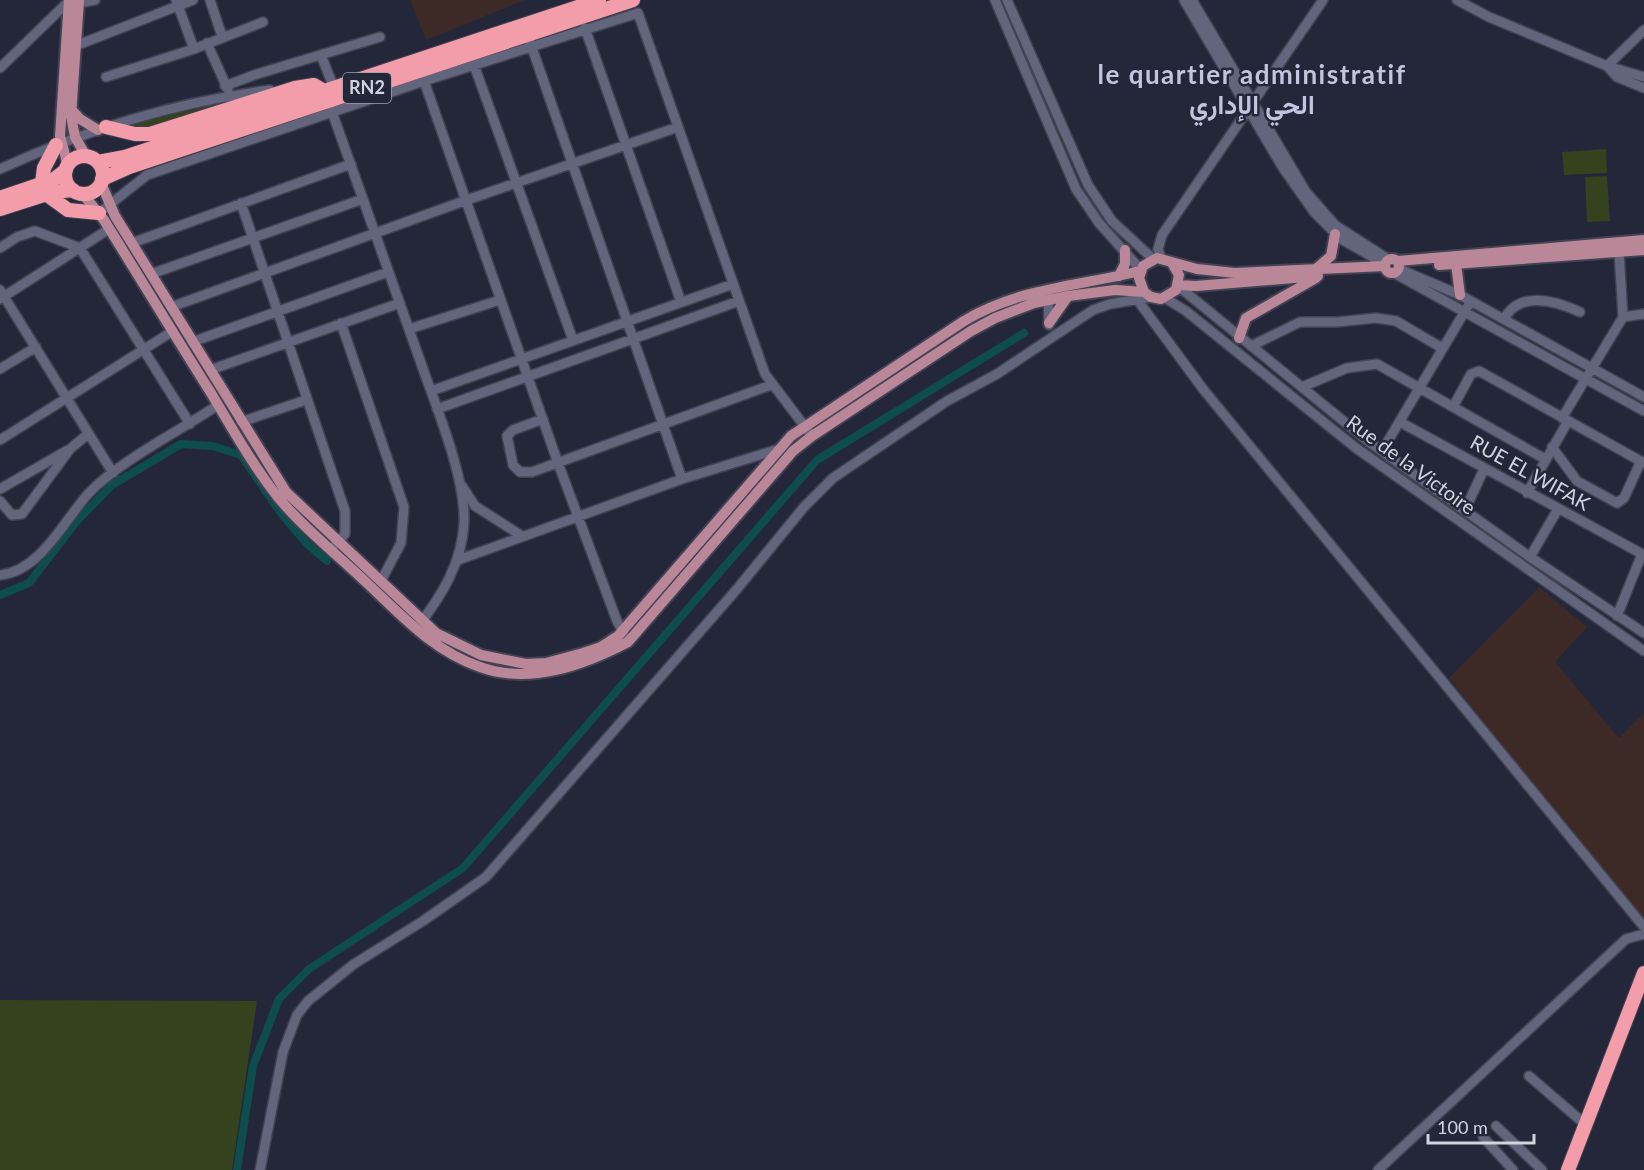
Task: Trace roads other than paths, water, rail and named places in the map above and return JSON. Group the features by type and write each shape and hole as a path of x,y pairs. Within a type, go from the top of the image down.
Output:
{"highway":[{"name":"RN2","path":"0,198 44,189 91,192 101,181 129,167 330,98 599,0"},
{"name":"RN2","path":"0,209 44,189 74,159 125,157 330,98 422,76 529,40 633,0"},
{"path":"102,129 150,134 295,88 314,85 330,98"},
{"path":"58,144 46,163 44,189 68,210 104,209"},
{"path":"92,159 102,170 101,181"},
{"path":"67,168 66,179 78,191"},
{"path":"1589,1127 1644,973"},
{"path":"1572,1170 1644,996"}],"main road":[{"path":"67,168 58,144 70,48 73,1"},
{"path":"70,48 71,109 75,137 92,159"},
{"path":"71,109 80,119 102,129"},
{"path":"101,181 109,229 278,497 335,545 419,625 472,652 526,664 546,663 591,651 625,637 793,451 976,327 1048,294 1068,296 1115,290 1165,298 1178,286 1644,240"},
{"path":"78,191 104,209 132,243 286,492 335,545 382,579 419,625"},
{"path":"1239,338 1246,318 1317,272 1331,256 1335,234"},
{"path":"1119,276 1125,264 1125,250"},
{"path":"1392,266 1456,264 1644,250"},
{"path":"625,637 778,449 804,425 976,314 1001,302 1048,294 1140,270 1157,259 1197,269 1235,273 1317,272"},
{"path":"1172,263 1178,271 1178,286"},
{"path":"1456,264 1460,295"},
{"path":"1140,270 1139,282 1144,296"},
{"path":"1049,323 1068,296"}],"street":[{"path":"0,68 73,1 95,0"},
{"path":"70,48 177,3 193,0"},
{"path":"210,0 222,36"},
{"path":"995,0 1076,189 1099,223 1125,250 1140,270"},
{"path":"1007,0 1095,198 1121,232 1157,259"},
{"path":"1184,0 1319,209 1335,225 1463,313 1644,411"},
{"path":"1192,0 1300,193 1335,234 1359,250 1460,295 1644,397"},
{"path":"1157,259 1158,244 1162,235 1323,0"},
{"path":"1457,0 1489,17 1607,66 1644,77"},
{"path":"177,3 194,49"},
{"path":"625,637 558,463 464,201 422,76 474,65 529,40 639,13 739,301 771,386 812,436"},
{"path":"106,77 194,49 222,36 263,22"},
{"path":"585,28 681,302"},
{"path":"1607,66 1640,38 1644,30"},
{"path":"225,86 380,37"},
{"path":"529,40 682,479"},
{"path":"207,43 225,86 233,96"},
{"path":"321,55 330,98 351,164 431,391 459,482 464,521 458,560 443,591 419,625"},
{"path":"474,65 573,340"},
{"path":"1607,66 1617,77 1644,88"},
{"path":"0,169 75,137 102,129 233,96 295,88"},
{"path":"104,209 147,176 330,98"},
{"path":"171,307 464,201 678,128"},
{"path":"132,243 351,164"},
{"path":"151,274 363,199"},
{"path":"242,203 345,511 346,528 335,545"},
{"path":"109,229 1,295 36,347 113,473"},
{"path":"0,248 17,237 35,231 80,248 190,424"},
{"path":"1527,493 1585,380 1623,317 1619,252"},
{"path":"192,342 388,272"},
{"path":"431,391 733,284"},
{"name":"Rue de la Victoire","path":"1178,286 1239,338 1382,451 1530,557 1644,633"},
{"path":"1048,294 1051,336"},
{"path":"260,1170 283,1052 297,1015 308,1001 354,964 423,921 486,877 737,588 804,507 832,478 947,401 997,374 1093,310 1144,296 1203,389 1644,927"},
{"name":"Rue de la Victoire","path":"1165,298 1190,315 1366,456 1644,651"},
{"path":"409,329 500,300"},
{"path":"1504,320 1518,305 1545,300 1558,302 1580,312"},
{"path":"437,409 739,301"},
{"path":"1382,451 1471,301"},
{"path":"210,370 400,303"},
{"path":"1623,317 1644,314"},
{"path":"1251,346 1300,322 1381,318 1396,321 1442,348"},
{"path":"341,323 404,507 401,543 382,579"},
{"path":"0,440 172,331"},
{"path":"0,369 36,347"},
{"path":"1302,387 1347,368 1377,364 1388,368 1545,459"},
{"path":"1453,407 1471,374 1477,371 1643,462 1624,498 1617,503 1577,482 1552,447"},
{"path":"543,419 513,430 507,436 513,465 526,473 771,386"},
{"path":"241,422 306,400"},
{"path":"0,575 17,571 34,560 89,493 113,473 218,405"},
{"name":"RUE EL WIFAK","path":"1400,422 1643,555"},
{"path":"0,489 70,449 88,434"},
{"path":"0,501 12,515 22,514 70,449"},
{"path":"458,560 682,479 778,449"},
{"path":"1465,510 1484,469"},
{"path":"459,482 475,506 522,536"},
{"path":"1530,557 1558,509"},
{"path":"1617,616 1643,555"},
{"path":"1378,1170 1626,939 1644,934"},
{"path":"1529,1076 1589,1127"},
{"path":"1496,1126 1542,1170"},
{"path":"1483,1137 1513,1170"}],"waterway":[{"path":"237,1170 253,1066 279,999 309,969 463,868 817,460 1024,333"},
{"path":"0,595 29,583 77,521 112,485 181,444 213,446 241,455 280,512 307,544 327,561"}],"district":[{"name":"le quartier administratif الحي الإداري","path":"1252,90"}]}
